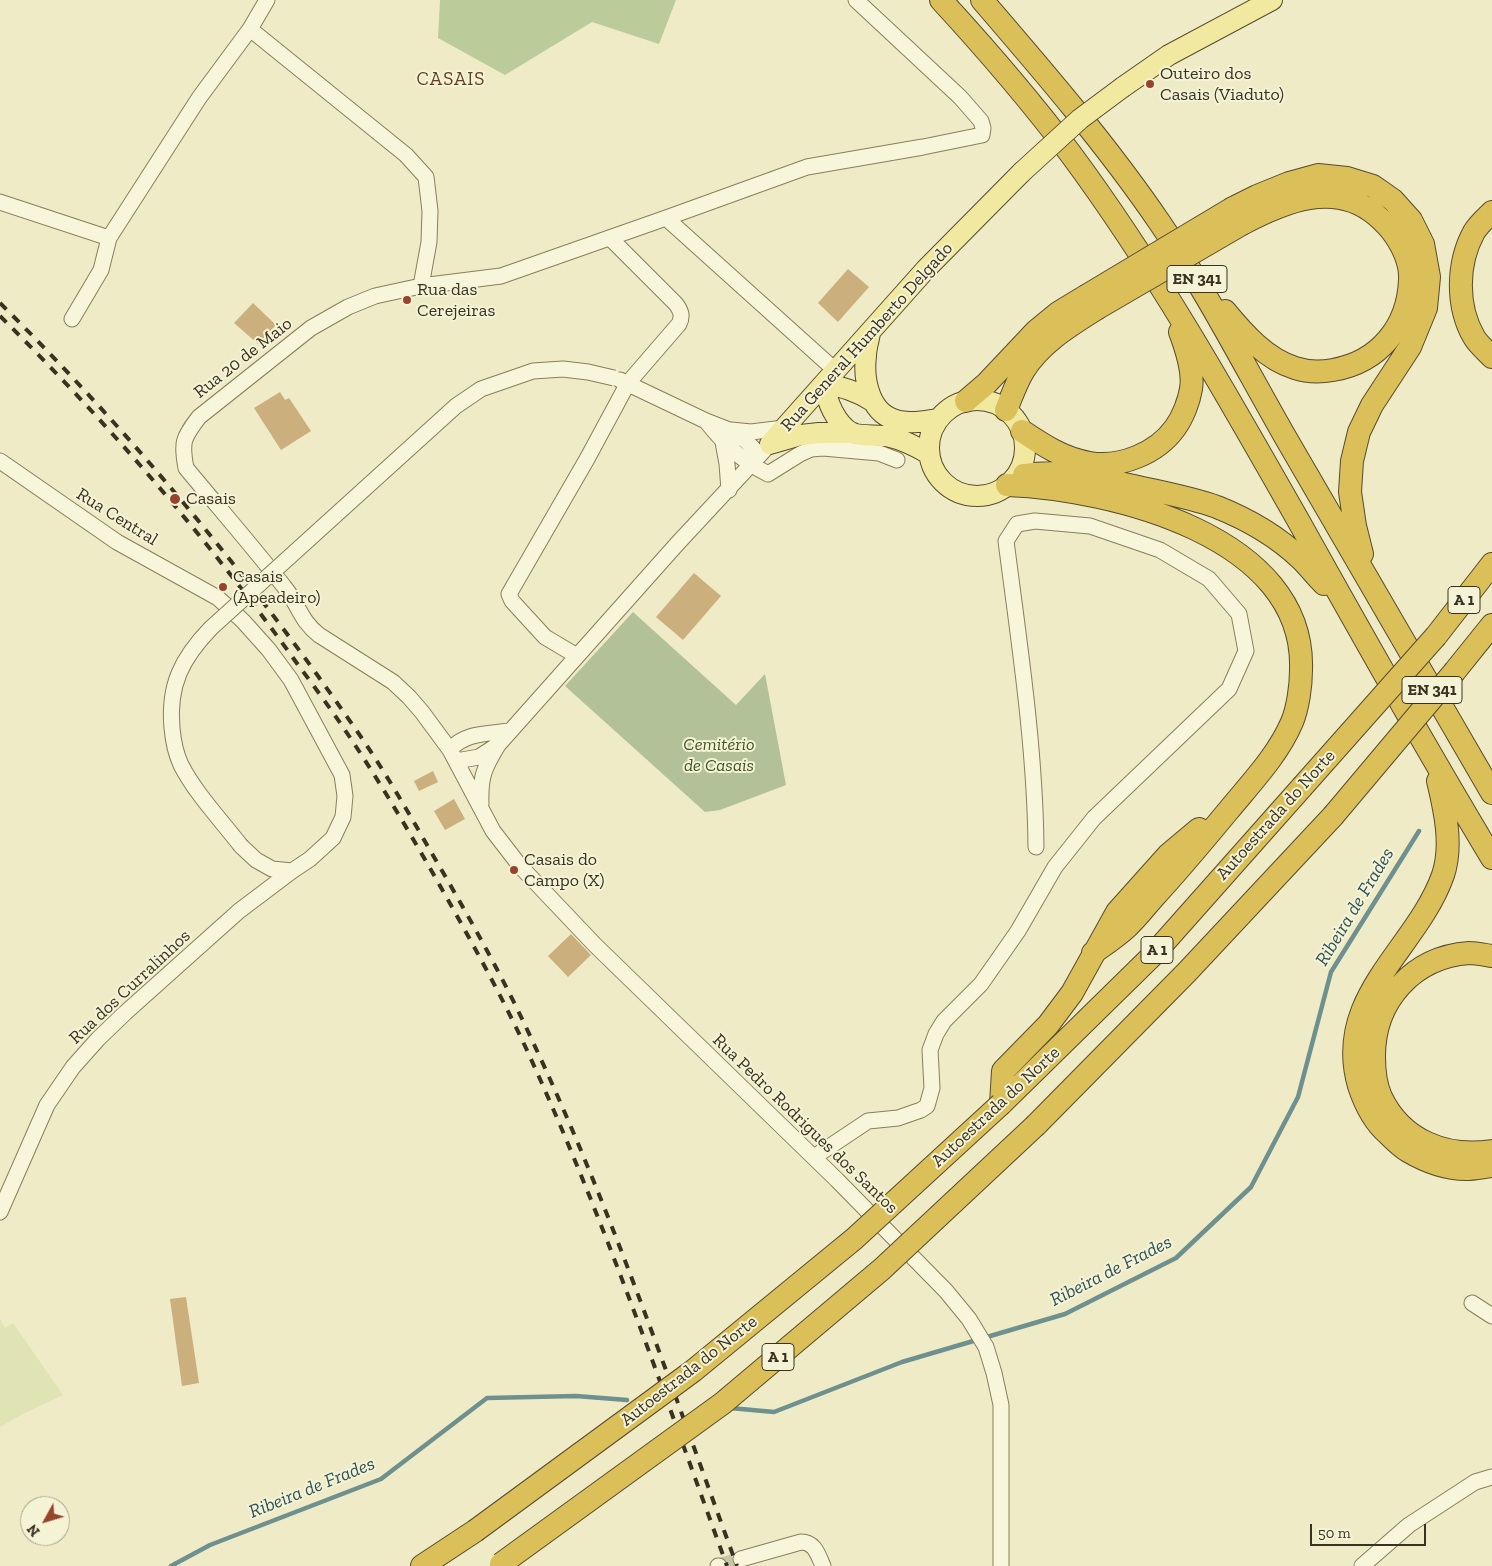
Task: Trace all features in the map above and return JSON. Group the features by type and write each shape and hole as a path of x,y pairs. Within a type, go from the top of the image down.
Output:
{"highway":[{"name":"EN 341","path":"941,0 992,55 1070,153 1119,222 1166,294 1221,385 1432,758 1492,858"},
{"name":"EN 341","path":"982,0 1091,129 1128,178 1195,276 1371,586 1492,794"},
{"path":"966,401 1036,331 1058,314 1091,303 1238,216 1257,196 1289,183 1318,175 1347,178 1373,186 1393,200 1411,220 1423,244 1430,276 1426,308 1410,347 1372,405 1359,432 1352,461 1350,492 1355,526 1371,586"},
{"path":"1195,276 1244,334 1270,355 1296,368 1321,372 1348,367 1374,354 1392,336 1405,311 1410,279 1404,250 1389,227 1367,208 1345,199 1321,196 1296,200 1274,208 1238,216"},
{"path":"1492,212 1474,231 1463,257 1460,283 1464,312 1474,337 1492,357"},
{"path":"1022,431 1049,449 1067,458 1092,464 1112,463 1134,458 1156,446 1175,428 1185,409 1191,387 1190,365 1183,339 1166,294"},
{"path":"1006,410 1018,381 1034,357 1069,326 1091,303"},
{"path":"1011,480 1044,472 1068,473 1187,498 1218,508 1248,522 1276,539 1300,559 1327,587 1356,624"},
{"path":"1001,1104 1003,1071 1048,1025 1072,993 1117,912 1168,855 1247,788 1275,752 1293,721 1301,683 1302,654 1295,625 1281,598 1257,569 1235,552 1196,528 1161,514 1107,499 1011,480"},
{"name":"Autoestrada do Norte","path":"422,1566 475,1531 701,1365 854,1239 1001,1104 1152,956 1436,636 1492,564"},
{"name":"A 1","path":"499,1565 723,1403 882,1269 1036,1125 1187,972 1333,816 1492,625"},
{"path":"1432,758 1444,806 1447,828 1447,854 1444,874 1433,897 1416,924 1377,980 1362,1010 1354,1042 1355,1071 1364,1103 1382,1129 1407,1151 1435,1164 1465,1169 1492,1166"},
{"path":"1492,956 1470,953 1444,958 1417,970 1395,991 1380,1016 1374,1040 1374,1067 1381,1096 1396,1120 1415,1138 1440,1149 1465,1153 1492,1151"}],"main road":[{"name":"Rua General Humberto Delgado","path":"760,455 926,270 1022,172 1080,119 1169,55 1272,0"},
{"path":"870,333 866,356 867,381 872,400 879,410 898,421 938,419"},
{"path":"853,433 841,424 828,402 825,393 830,377 843,386 872,400"},
{"path":"980,400 994,403 1006,410 1015,419 1022,431 1024,446 1022,462 1011,480 995,492 981,495 966,494 953,489 941,480 933,468 929,454 932,430 938,419 951,408 966,401 980,400"},
{"path":"760,455 801,435 819,433 888,436 904,441 929,454"}],"street":[{"path":"72,318 101,270 109,238 199,98 250,28 267,0"},
{"name":"Rua 20 de Maio","path":"453,756 409,697 392,682 310,628 288,591 186,468 183,451 185,435 199,417 311,328 348,307 375,296 421,286 501,276 807,167 982,135 981,121 960,97 856,0"},
{"path":"250,28 406,155 426,177 430,210 429,242 421,286"},
{"path":"0,202 109,238"},
{"path":"666,218 830,377"},
{"path":"577,656 545,637 512,601 509,594 587,459 621,380 679,324 682,317 676,304 610,238"},
{"path":"292,871 272,869 256,860 241,846 198,791 181,764 173,738 171,713 173,689 183,664 196,643 218,621 456,406 481,389 533,371 563,369 588,372 621,380 706,422 726,436 746,441 760,455 768,474 811,449 823,448 879,453 897,460"},
{"path":"726,436 784,428"},
{"path":"726,436 729,490"},
{"name":"Rua General Humberto Delgado","path":"481,808 482,776 498,745 677,544 760,455"},
{"name":"Rua Central","path":"0,461 117,542 218,598 269,650 291,680 342,775 346,796 343,817 333,838 310,859 292,871"},
{"path":"814,1157 868,1121 898,1118 927,1106 932,1088 930,1050 944,1020 981,984 1018,931 1055,867 1094,818 1229,689 1246,651 1239,614 1209,579 1160,550 1090,526 1035,521 1017,524 1006,540 1036,800 1036,847"},
{"path":"498,745 479,757 453,756 459,741 472,735 510,731"},
{"name":"Rua Pedro Rodrigues dos Santos","path":"453,756 493,831 511,855 595,945 814,1157 946,1291 968,1319 986,1347 1001,1405 1000,1566"},
{"name":"Rua dos Curralinhos","path":"0,1212 48,1105 73,1067 125,1012 239,912 292,871"},
{"path":"1472,1303 1492,1316"},
{"path":"1362,1566 1409,1525 1475,1482 1492,1477"},
{"path":"741,1559 807,1542 813,1546 823,1566"}],"green space":[{"path":"440,0 676,0 659,44 592,22 505,75 438,38"},
{"name":"Cemitério de Casais","path":"633,612 736,705 765,674 786,785 720,810 705,812 565,686"},
{"path":"0,1319 5,1328 13,1323 63,1395 0,1427"}],"building":[{"path":"848,269 869,287 838,322 818,303"},
{"path":"253,303 276,325 258,344 234,323"},
{"path":"280,392 285,400 289,398 311,431 281,450 254,408"},
{"path":"694,573 721,596 683,640 656,617"},
{"path":"433,771 438,782 419,791 414,781"},
{"path":"454,799 465,819 445,830 434,811"},
{"path":"571,934 591,955 568,977 548,956"},
{"path":"186,1297 199,1383 182,1386 170,1299"}],"waterway":[{"name":"Ribeira de Frades","path":"730,1408 774,1412 902,1362 1065,1314 1176,1258 1251,1187 1298,1097 1331,972 1419,831"},
{"name":"Ribeira de Frades","path":"171,1566 210,1545 381,1479 487,1398 576,1396 627,1400"}],"tunnel":[{"path":"719,1566 741,1559"}],"railway":[{"path":"0,303 96,402 229,559 352,724 414,823 497,970 561,1104 615,1234 737,1566"},
{"path":"0,316 118,440 192,526 262,616 341,724 417,846 494,985 525,1046 553,1110 606,1239 656,1369 727,1566"}],"place":[{"name":"Outeiro dos Casais (Viaduto)","path":"1150,84"},
{"name":"Rua das Cerejeiras","path":"407,300"},
{"name":"Casais","path":"175,499"},
{"name":"Casais (Apeadeiro)","path":"223,587"},
{"name":"Casais do Campo (X)","path":"514,870"}],"district":[{"name":"CASAIS","path":"451,80"}]}
